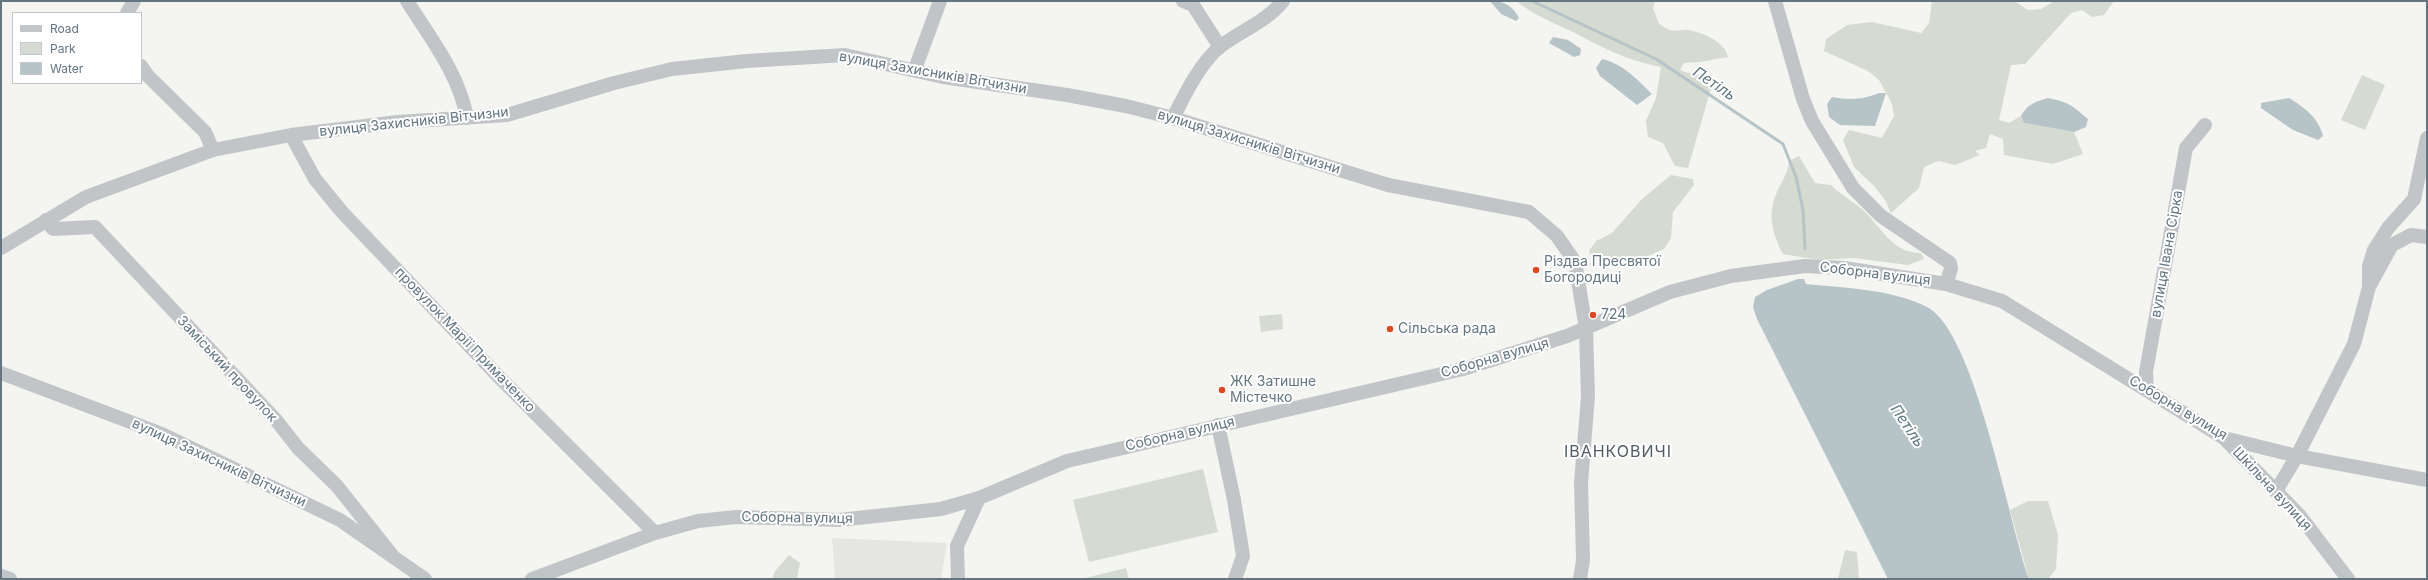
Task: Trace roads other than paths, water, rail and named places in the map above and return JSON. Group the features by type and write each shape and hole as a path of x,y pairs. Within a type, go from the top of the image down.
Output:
{"street":[{"path":"128,12 134,1"},
{"path":"407,1 452,71 463,97 467,118"},
{"path":"915,69 940,1"},
{"path":"1183,1 1192,5 1220,47"},
{"path":"1173,118 1198,74 1220,47 1252,28 1274,11 1283,1"},
{"path":"1775,1 1803,99 1816,128 1853,188 1881,216 1950,263 1951,269 1946,284"},
{"name":"вулиця Захисників Вітчизни","path":"1,248 86,197 213,150 291,135 398,122 507,115 614,83 672,69 740,62 844,55 915,69 943,77 1067,95 1173,118 1388,185 1529,212 1557,236 1575,262 1586,329 1588,396 1581,483 1582,560 1580,579"},
{"path":"142,67 148,76 205,132 213,150"},
{"name":"вулиця Івана Сірка","path":"2147,389 2146,372 2186,148 2204,125"},
{"name":"провулок Марії Примаченко","path":"291,135 315,179 342,212 496,374 655,533"},
{"path":"2369,287 2369,266 2374,250 2388,228 2414,199 2427,138"},
{"name":"Заміський провулок","path":"46,220 53,229 95,227 276,420 298,448 337,486 392,555"},
{"path":"2276,492 2297,456 2354,344 2369,287 2392,246 2411,235 2427,237"},
{"name":"Соборна вулиця","path":"532,579 655,533 698,521 736,517 839,520 941,509 979,498 1067,461 1463,369 1586,329 1640,303 1670,292 1731,276 1806,266 1844,268 1946,284 2002,301 2147,389 2224,438 2297,456 2427,480"},
{"name":"вулиця Захисників Вітчизни","path":"1,373 162,434 340,520 392,555 424,579"},
{"path":"1218,425 1243,556 1235,579"},
{"name":"Шкільна вулиця","path":"2224,438 2300,516 2348,579"},
{"path":"958,579 957,546 979,498"},
{"path":"1,576 10,579"}],"water":[{"path":"1490,1 1507,5 1519,18 1516,21 1501,14"},
{"path":"1553,37 1568,40 1581,49 1580,55 1574,57 1549,43"},
{"path":"1602,59 1617,64 1623,68 1652,94 1637,105 1600,76 1596,68"},
{"path":"1879,93 1886,93 1875,126 1840,125 1829,117 1827,104 1832,97 1856,99"},
{"path":"2048,98 2062,101 2074,108 2088,119 2086,127 2074,132 2024,123 2021,116 2023,112 2036,102"},
{"path":"2289,98 2305,109 2318,123 2323,136 2318,140 2293,130 2261,108 2261,103"},
{"path":"1798,279 1804,279 1806,284 1868,290 1899,296 1927,307 1944,323 1960,352 1975,389 2001,476 2029,579 1888,579 1757,319 1753,307 1755,297 1767,290"}],"waterway":[{"name":"Петіль","path":"1532,1 1656,59 1783,144 1796,177 1803,210 1805,249"}],"place":[{"name":"Різдва Пресвятої Богородиці","path":"1536,270"},
{"name":"724","path":"1593,315"},
{"name":"Cільська рада","path":"1390,329"},
{"name":"ЖК Затишне Містечко","path":"1222,390"}],"district":[{"name":"ІВАНКОВИЧІ","path":"1618,452"}]}
